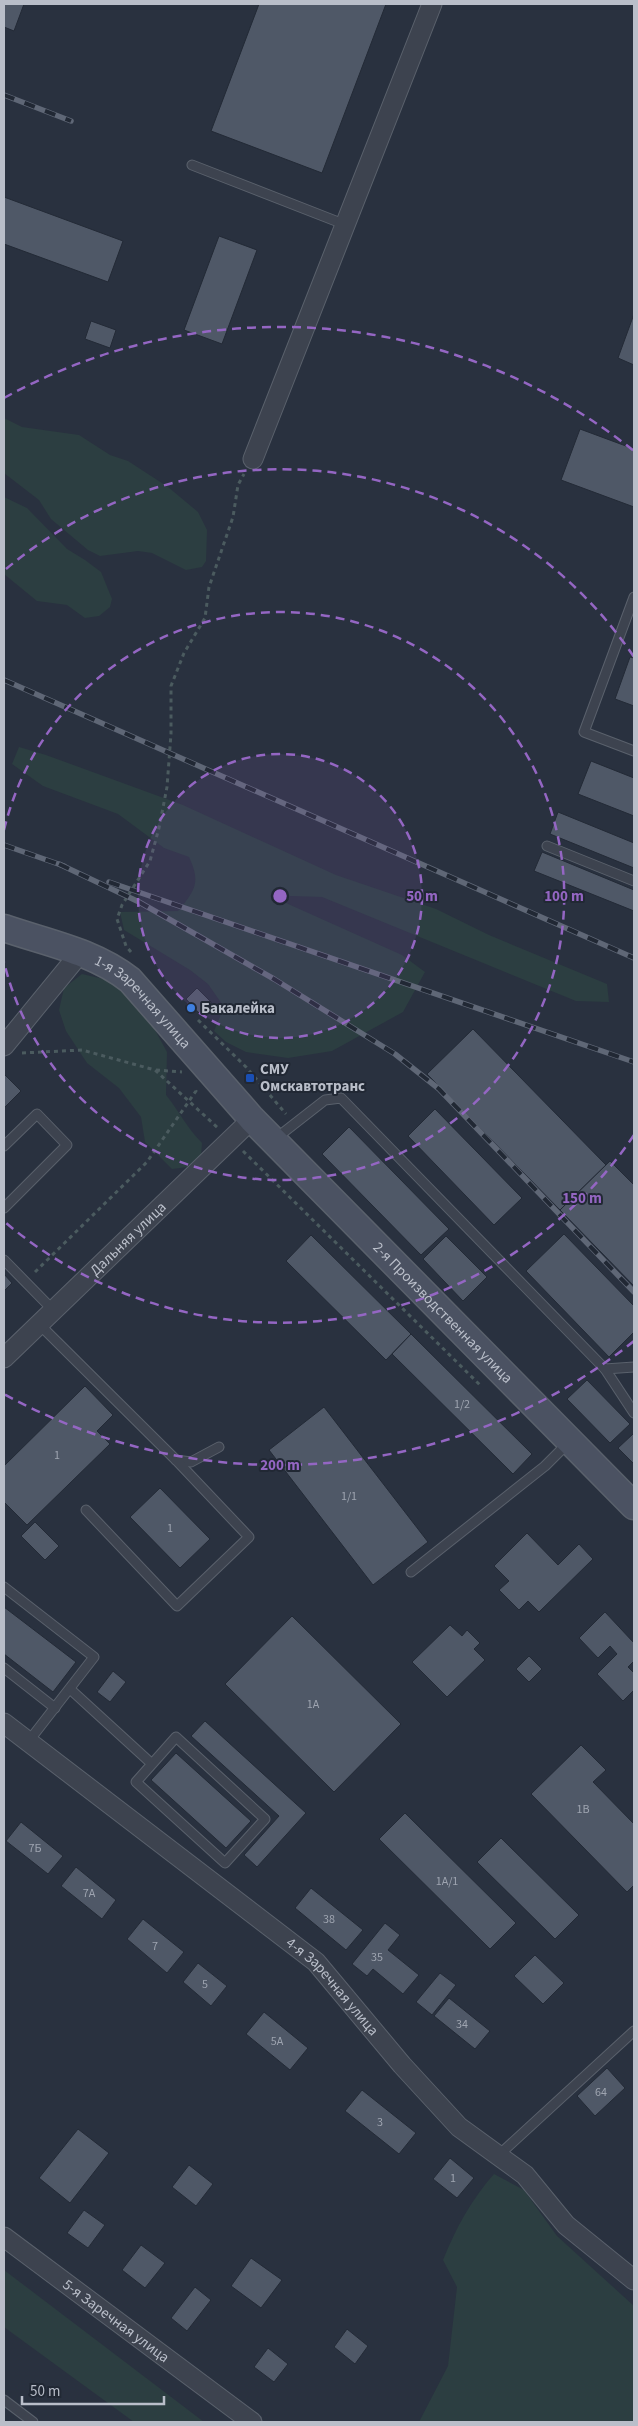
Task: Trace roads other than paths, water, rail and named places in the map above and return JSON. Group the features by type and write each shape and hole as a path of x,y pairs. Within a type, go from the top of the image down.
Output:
{"street":[{"path":"253,458 432,4"},
{"name":"1-я Заречная улица","path":"4,928 81,952 112,966 130,980 252,1119"},
{"path":"12,1049 81,952"},
{"name":"Дальняя улица","path":"4,1358 252,1119"},
{"name":"2-я Производственная улица","path":"252,1119 634,1506"},
{"name":"4-я Заречная улица","path":"4,1724 316,1962 402,2065 459,2127 500,2154 525,2175 566,2225 634,2280"},
{"name":"5-я Заречная улица","path":"4,2237 252,2422"}],"lane":[{"path":"192,166 346,225"},
{"path":"634,597 584,732 634,751"},
{"path":"547,846 634,881"},
{"path":"273,1140 325,1100 341,1098 605,1369 634,1413"},
{"path":"4,1146 37,1114 67,1145 4,1208"},
{"path":"4,1260 53,1310"},
{"path":"39,1324 176,1460 249,1537 177,1606 86,1510"},
{"path":"605,1369 634,1367"},
{"path":"411,1572 545,1466 570,1441"},
{"path":"176,1460 191,1462 218,1447"},
{"path":"4,1587 94,1656 28,1742"},
{"path":"4,1668 55,1708"},
{"path":"70,1689 152,1764"},
{"path":"176,1737 265,1819 225,1863 136,1782 152,1764 176,1737"},
{"path":"500,2154 634,2031"},
{"path":"4,2400 33,2422"}],"railway":[{"path":"4,95 71,121"},
{"path":"4,680 634,958"},
{"path":"4,845 64,866"},
{"path":"59,864 139,902 274,979 395,1054 439,1089 634,1292"},
{"path":"109,882 634,1062"}],"place":[{"name":"Бакалейка","path":"191,1008"},
{"name":"СМУ Омскавтотранс","path":"250,1078"}]}
